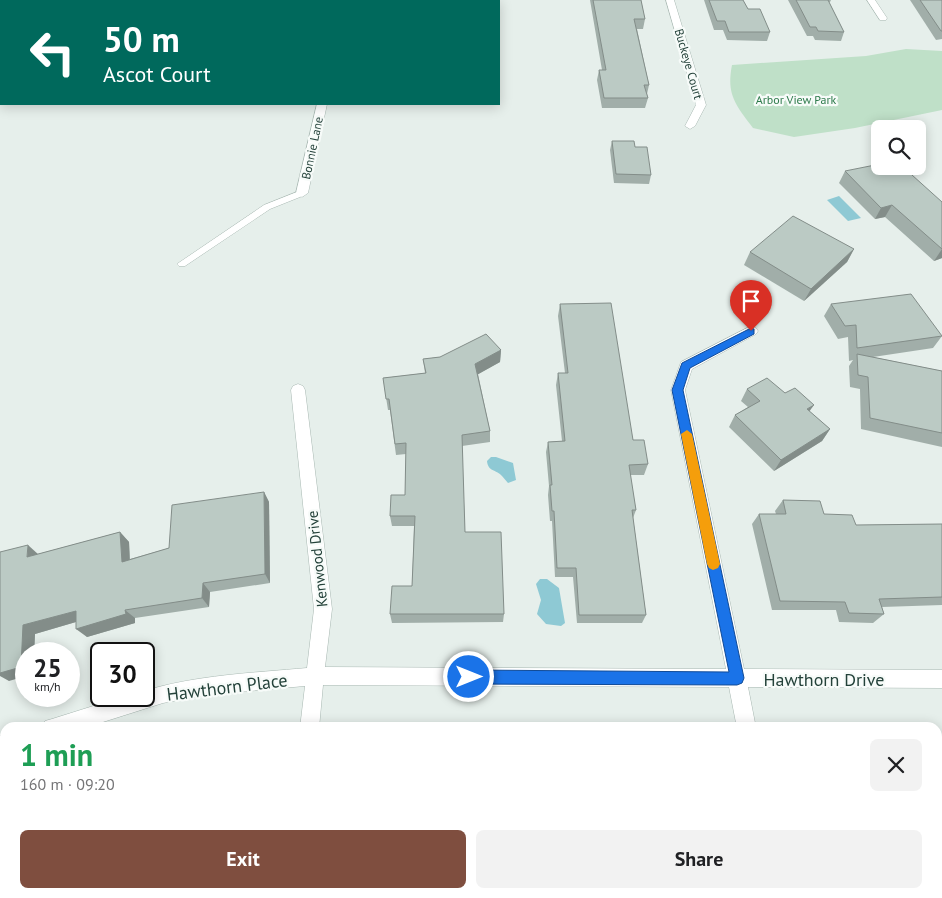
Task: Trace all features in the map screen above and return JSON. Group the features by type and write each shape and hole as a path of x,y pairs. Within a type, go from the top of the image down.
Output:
{"street":[{"name":"Buckeye Court","path":"670,0 701,105 690,126"},
{"path":"871,0 883,18"},
{"name":"Bonnie Lane","path":"302,193 322,105"},
{"path":"746,722 678,390 686,366 751,331"},
{"name":"Kenwood Drive","path":"298,390 323,609 311,722"},
{"name":"Hawthorn Drive","path":"316,676 942,680"},
{"name":"Hawthorn Place","path":"72,722 163,694 205,686 316,676"}],"lane":[{"path":"182,264 267,207 302,193"}],"green space":[{"name":"Arbor View Park","path":"906,49 942,51 942,110 894,120 871,120 871,125 794,137 753,128 737,106 730,84 732,65 866,56"}],"water":[{"path":"839,196 861,218 848,221 827,200"},
{"path":"491,457 513,463 516,480 508,483 500,474 491,469 487,461"},
{"path":"540,579 547,579 559,588 565,623 561,626 546,624 537,614 541,600 536,584"}],"building":[{"path":"593,0 641,0 645,19 634,19 649,85 644,85 648,98 604,98 599,70 606,70"},
{"path":"709,0 743,0 748,9 760,9 770,32 729,32 725,21 717,21"},
{"path":"796,0 828,0 844,32 818,31 816,27 810,27"},
{"path":"920,0 942,0 942,31 941,31"},
{"path":"612,141 634,141 635,147 647,147 651,175 616,174"},
{"path":"871,166 871,175 912,175 942,202 942,249 892,205 881,208 845,171"},
{"path":"793,216 854,249 811,289 750,252"},
{"path":"911,294 942,336 857,348 856,325 845,326 831,304"},
{"path":"611,303 633,440 644,440 648,464 629,465 636,510 632,510 646,615 579,615 576,568 557,568 548,442 565,441 558,373 568,373 560,304"},
{"path":"486,334 501,350 475,364 490,431 462,435 465,532 501,532 504,614 390,614 392,586 412,586 415,516 390,516 391,495 405,495 406,443 395,444 389,399 386,399 383,378 426,373 423,359 440,357"},
{"path":"857,354 942,371 942,433 870,418 868,377 858,375"},
{"path":"767,378 785,393 795,388 814,405 807,409 830,429 781,460 735,415 760,401 747,389"},
{"path":"264,492 265,574 203,583 202,598 125,610 126,614 76,629 76,611 23,625 22,642 15,642 15,669 0,673 0,552 28,545 27,557 120,532 122,562 169,548 172,505"},
{"path":"783,500 820,501 824,514 852,515 856,525 942,524 942,597 879,599 884,614 849,613 845,602 780,601 759,514 786,514"}],"slow traffic":[{"path":"687,434 713,564"}],"route":[{"path":"469,677 737,678 678,390 686,366 751,331"}]}
